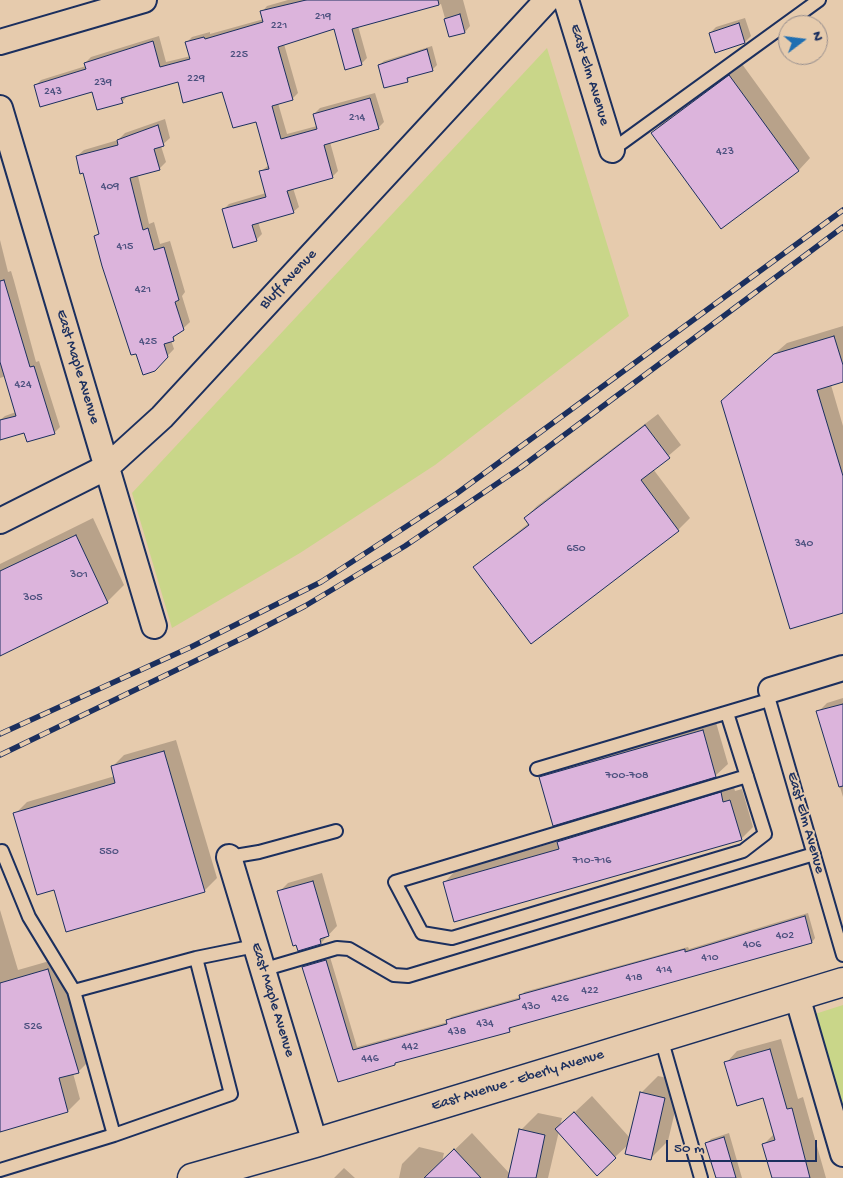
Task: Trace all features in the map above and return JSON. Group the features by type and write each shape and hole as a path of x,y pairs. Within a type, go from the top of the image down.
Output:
{"main road":[{"name":"East Avenue - Eberly Avenue","path":"192,1178 232,1172 315,1143 843,982"}],"street":[{"path":"0,42 144,0"},
{"name":"Bluff Avenue","path":"0,520 107,467 162,417 547,0"},
{"name":"East Elm Avenue","path":"566,0 612,150"},
{"name":"East Maple Avenue","path":"0,108 154,626"},
{"path":"770,695 843,668"},
{"name":"East Maple Avenue","path":"229,857 315,1143"},
{"path":"797,996 843,1154"}],"lane":[{"path":"612,150 819,0"},
{"path":"537,769 727,713 770,695"},
{"name":"East Elm Avenue","path":"770,695 814,854 838,923 843,955"},
{"path":"727,713 747,776 765,834 743,850 452,938 422,933 395,882 747,776"},
{"path":"229,857 259,852 336,831"},
{"path":"2,851 29,917 74,992 114,1135"},
{"path":"262,970 336,948 348,949 394,975 408,976 814,854"},
{"path":"74,992 196,958 255,946"},
{"path":"8,1172 231,1094 196,958"},
{"path":"660,1038 701,1178"}],"green space":[{"path":"547,48 629,316 435,465 300,553 172,628 132,493"},
{"path":"843,1005 843,1134 815,1014"}],"building":[{"path":"306,0 438,0 439,5 352,29 362,65 345,70 334,29 278,47 293,100 272,106 281,139 317,129 313,114 370,98 379,129 324,145 333,178 287,191 294,213 252,225 257,241 233,248 222,209 266,197 259,171 269,169 256,122 233,128 222,92 183,103 178,82 121,98 123,103 97,110 92,92 40,107 34,85 86,69 84,63 153,41 160,67 190,59 185,42 204,37 205,39 263,22 260,11"},
{"path":"460,14 465,33 449,37 444,19"},
{"path":"739,23 745,43 715,53 709,33"},
{"path":"427,49 433,71 407,78 408,82 384,88 378,65"},
{"path":"729,75 799,171 721,229 651,133"},
{"path":"158,125 164,146 154,149 160,170 130,178 143,230 148,228 154,250 164,247 179,300 175,302 184,330 173,337 174,341 164,344 168,357 155,371 143,375 136,354 131,355 102,266 94,236 99,234 83,173 80,174 76,156 118,145 117,140"},
{"path":"4,280 30,367 34,366 55,434 27,442 24,433 0,440 0,420 16,416 0,362 0,281"},
{"path":"834,336 843,365 843,382 817,390 843,476 843,613 790,629 721,401 774,354"},
{"path":"645,425 670,458 641,480 679,531 531,644 473,567 529,525 524,518"},
{"path":"76,535 108,603 0,656 0,571"},
{"path":"843,704 843,786 839,787 816,711"},
{"path":"703,730 716,777 553,826 539,777"},
{"path":"164,751 205,892 66,932 54,890 37,895 13,813 115,783 111,766"},
{"path":"721,792 723,802 730,800 742,840 454,922 443,882 559,849 557,842"},
{"path":"313,881 329,936 320,939 321,944 298,951 296,945 293,946 277,891"},
{"path":"805,916 812,943 509,1028 510,1032 395,1063 395,1065 338,1082 302,967 326,960 353,1050 447,1024 446,1020 520,999 519,995 685,949 685,952"},
{"path":"48,969 79,1073 59,1078 68,1112 0,1132 0,983"},
{"path":"770,1049 787,1109 792,1108 810,1178 772,1178 762,1144 775,1140 763,1098 737,1106 724,1062"},
{"path":"640,1092 665,1098 651,1160 625,1154"},
{"path":"574,1112 616,1158 597,1176 555,1129"},
{"path":"519,1129 545,1135 536,1178 508,1178"},
{"path":"724,1137 736,1178 716,1178 705,1143"},
{"path":"454,1149 481,1178 424,1178"}],"railway":[{"path":"0,734 191,647 321,582 456,494 843,210"},
{"path":"0,755 249,635 305,606 405,546 520,468 843,227"}]}
